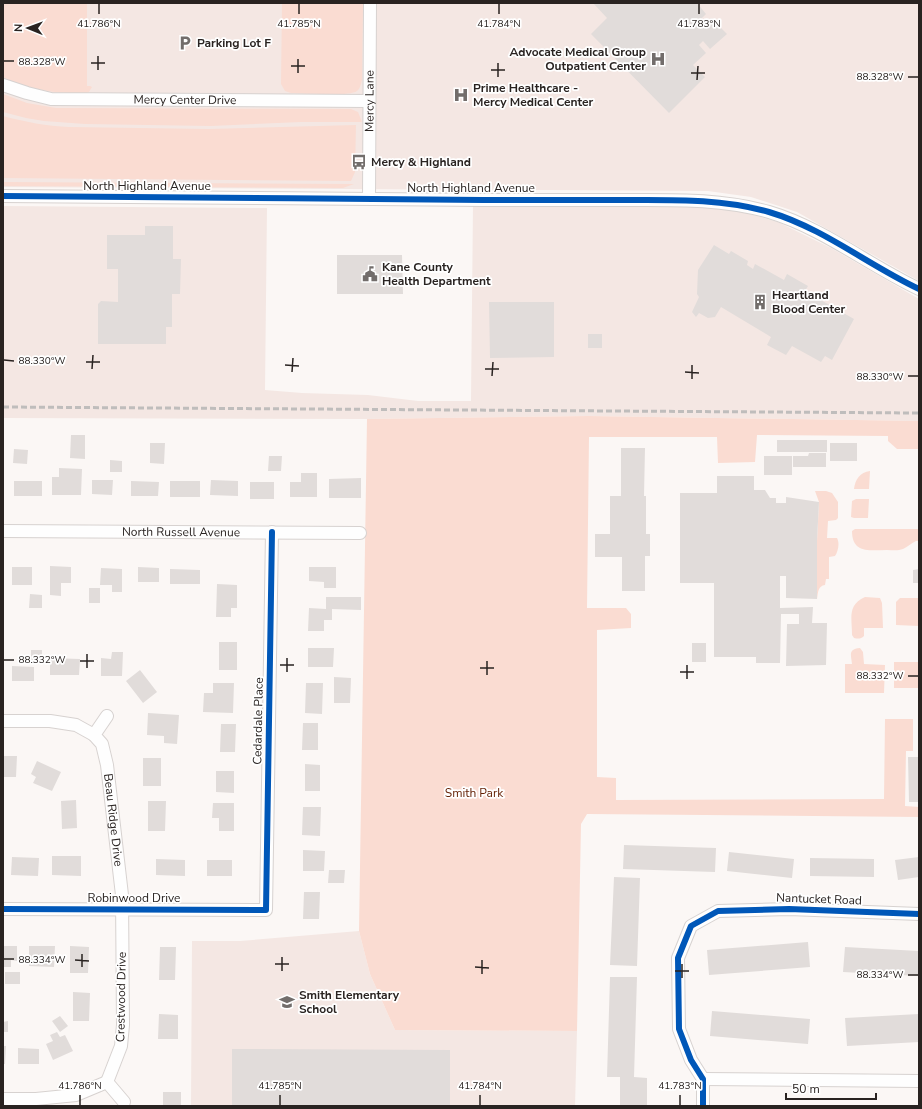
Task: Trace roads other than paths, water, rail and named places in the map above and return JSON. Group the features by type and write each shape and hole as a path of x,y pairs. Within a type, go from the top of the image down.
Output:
{"street":[{"name":"Mercy Lane","path":"369,198 370,3"},
{"name":"Mercy Center Drive","path":"3,85 51,99 369,101"},
{"name":"North Highland Avenue","path":"3,196 687,200 722,203 747,207 787,218 819,233 902,282 919,289"},
{"name":"North Russell Avenue","path":"3,531 360,533"},
{"name":"Cedardale Place","path":"266,910 272,532"},
{"path":"3,721 50,721 76,725 94,735 107,716"},
{"name":"Beau Ridge Drive","path":"94,735 102,744 107,765 122,895 122,909"},
{"name":"Robinwood Drive","path":"3,909 266,910"},
{"name":"Crestwood Drive","path":"107,1082 121,1046 123,1025 122,909"},
{"name":"Nantucket Road","path":"703,1079 691,1060 679,1029 678,958 691,926 718,910 789,909 919,914"},
{"path":"703,1106 703,1079 919,1081"},
{"path":"3,1099 36,1099 76,1094 107,1082 124,1102"}],"railway":[{"path":"3,407 919,413"}],"place":[{"name":"Parking Lot F","path":"185,43"},
{"name":"Advocate Medical Group Outpatient Center","path":"658,59"},
{"name":"Prime Healthcare - Mercy Medical Center","path":"461,95"},
{"name":"Mercy & Highland","path":"359,162"},
{"name":"Kane County Health Department","path":"370,274"},
{"name":"Heartland Blood Center","path":"760,302"},
{"name":"Smith Elementary School","path":"287,1002"}],"park label":[{"name":"Smith Park","path":"474,793"}]}
